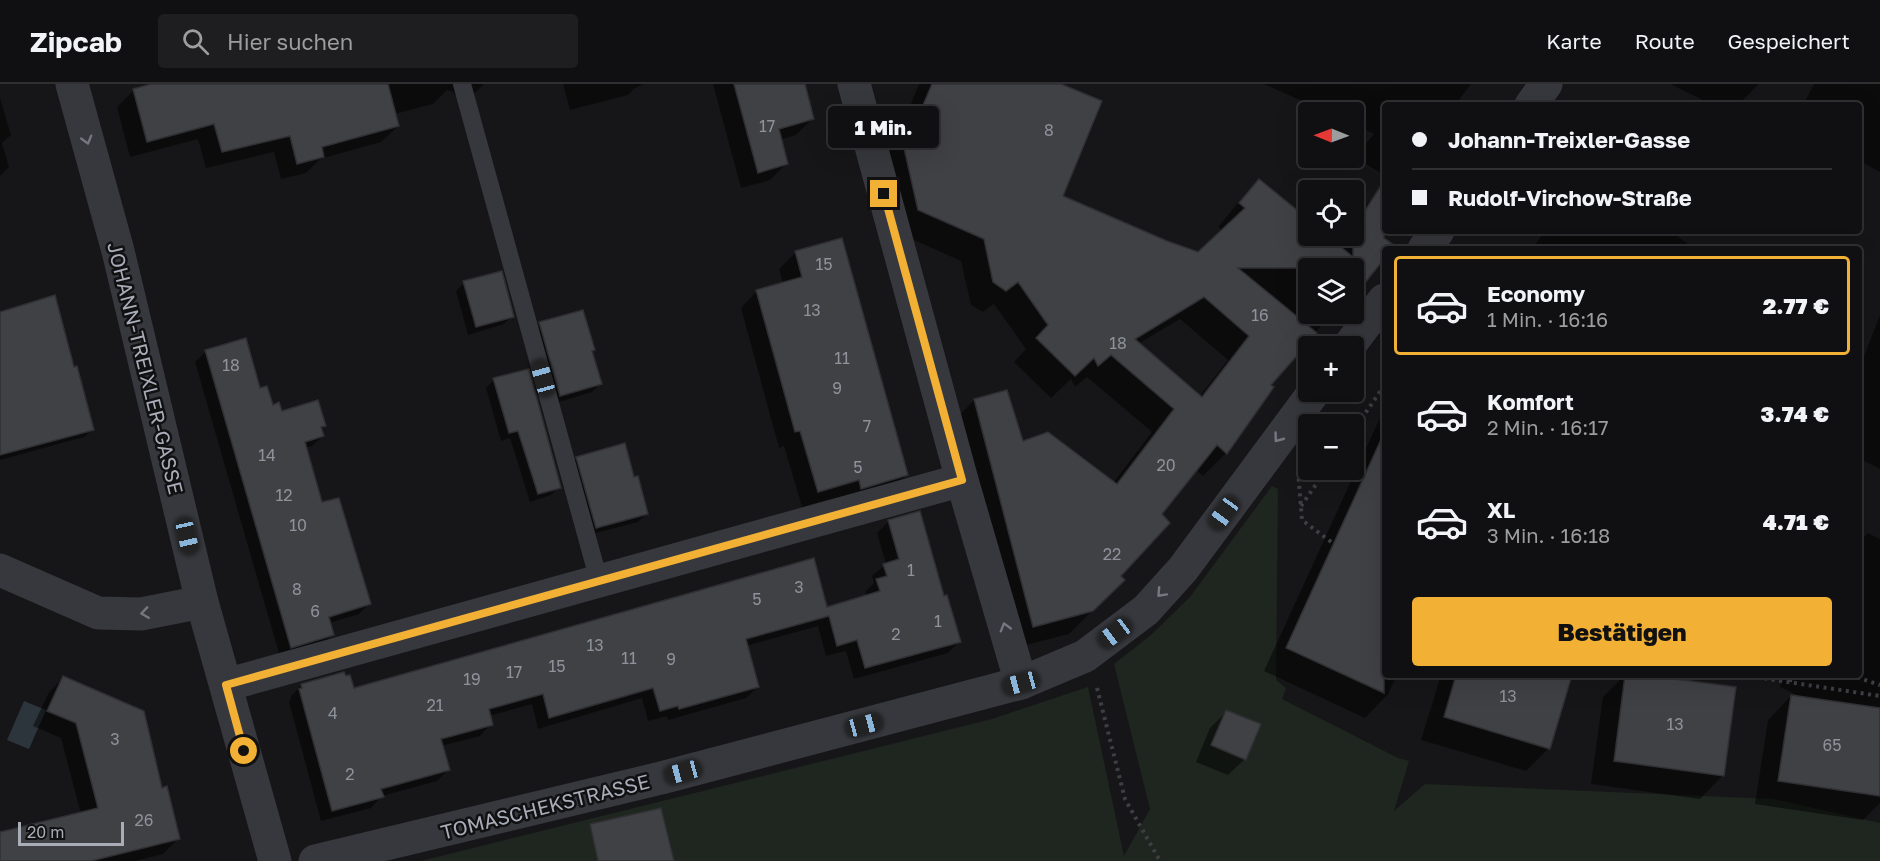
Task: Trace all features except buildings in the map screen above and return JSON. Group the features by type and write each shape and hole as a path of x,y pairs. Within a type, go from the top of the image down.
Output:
{"street":[{"name":"JOHANN-TREIXLER-GASSE","path":"72,84 118,251 202,602 274,861"},
{"path":"855,84 962,480 1021,683"},
{"path":"1533,102 1546,84"},
{"path":"1426,246 1436,234"},
{"path":"1357,336 1382,303"},
{"name":"TOMASCHEKSTRASSE","path":"315,861 661,778 1021,683 1084,656 1146,610 1183,569 1307,402"},
{"path":"226,685 962,480"},
{"path":"0,570 98,614 141,614 202,602"}],"lane":[{"path":"462,84 598,581"}],"path":[{"path":"1364,415 1382,389"},
{"path":"1301,506 1319,480"},
{"path":"1302,520 1334,544"},
{"path":"1084,656 1096,684 1125,799 1160,861"},
{"path":"1763,678 1880,696"},
{"path":"1790,682 1791,678"},
{"path":"1858,678 1880,686"}],"shaded area":[{"path":"1272,486 1278,489 1276,680 1286,688 1282,699 1398,758 1409,761 1394,811 1425,784 1773,799 1880,823 1880,861 421,861 992,719 1088,687 1124,856 1150,809 1114,664 1151,635 1190,597"},
{"path":"24,701 46,710 29,749 7,740"}],"route":[{"path":"244,751 226,685 962,480 884,194"}]}
